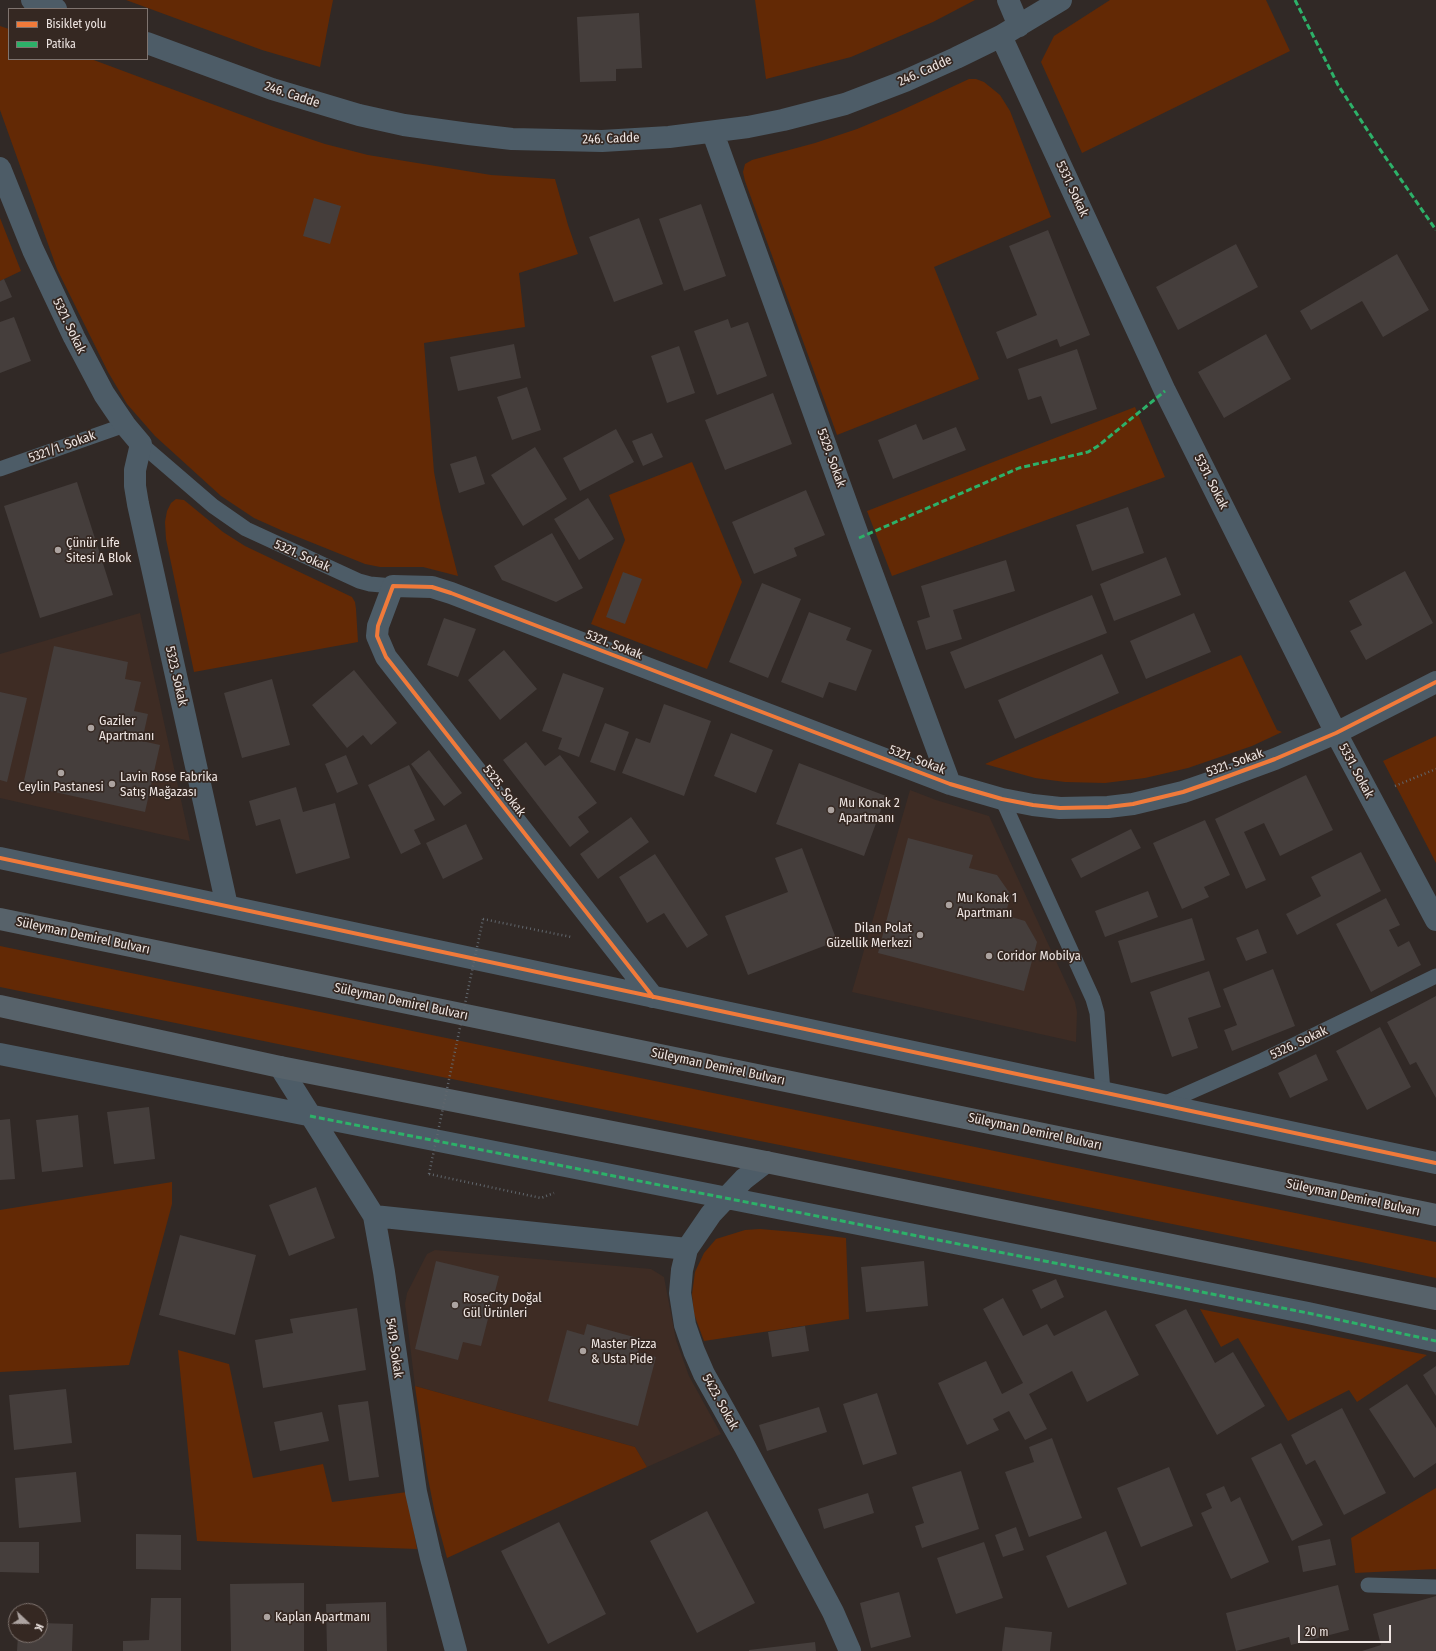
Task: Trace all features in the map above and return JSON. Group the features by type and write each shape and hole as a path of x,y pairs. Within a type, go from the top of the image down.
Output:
{"highway":[{"name":"Süleyman Demirel Bulvarı","path":"0,919 1436,1215"},
{"path":"0,1006 280,1067 766,1162 1436,1299"}],"street":[{"path":"32,0 53,8"},
{"name":"5331. Sokak","path":"1008,0 1010,31 1166,391 1336,733 1436,920"},
{"name":"246. Cadde","path":"148,43 272,89 359,116 404,125 469,134 546,140 602,141 713,132 784,120 845,104 905,81 1010,31 1061,0"},
{"name":"5329. Sokak","path":"713,132 950,784"},
{"name":"5321. Sokak","path":"0,168 33,250 74,337 104,394 125,425 141,444"},
{"name":"5323. Sokak","path":"141,444 135,470 135,486 138,504 227,906"},
{"name":"5321. Sokak","path":"393,586 432,587 450,593 950,784 1002,799 1060,808 1108,807 1133,804 1184,792 1275,759 1336,733 1436,682"},
{"name":"5325. Sokak","path":"393,586 378,626 377,636 386,656 653,997"},
{"path":"0,858 1436,1163"},
{"path":"0,1054 1293,1310 1436,1341"},
{"name":"5419. Sokak","path":"280,1067 374,1216 384,1272 416,1492 431,1558 456,1651"},
{"name":"5423. Sokak","path":"766,1162 744,1179 711,1214 687,1249 682,1270 680,1293 685,1325 704,1374 746,1447 833,1612 850,1651"},
{"path":"374,1216 687,1249"}],"lane":[{"name":"5321/1. Sokak","path":"0,469 125,425"},
{"name":"5321. Sokak","path":"141,444 213,506 246,529 359,581 370,584 393,586"},
{"path":"1002,799 1094,999 1097,1013 1103,1092"},
{"name":"5326. Sokak","path":"1161,1105 1263,1060 1436,976"},
{"path":"1368,1585 1436,1587"}],"path":[{"path":"1395,786 1436,768"},
{"path":"556,1192 541,1198 429,1174 483,919 574,938"}],"shaded area":[{"path":"126,0 333,0 320,67 262,50"},
{"path":"755,0 975,0 933,22 851,57 766,79"},
{"path":"1110,0 1266,0 1290,51 1082,153 1041,62 1054,36"},
{"path":"0,26 8,29 8,60 94,60 274,127 325,144 368,155 491,175 555,179 578,254 519,273 525,327 424,343 434,472 441,509 458,576 423,567 380,567 365,564 254,518 221,496 155,436 127,404 108,372 57,269 0,110"},
{"path":"969,79 976,79 984,82 1000,95 1010,111 1051,217 934,267 979,379 837,435 745,181 743,172 745,164 752,160 815,143 857,129"},
{"path":"0,218 21,271 0,281"},
{"path":"1135,407 1165,477 892,576 867,511"},
{"path":"692,462 742,582 707,669 591,624 625,540 609,495"},
{"path":"176,499 184,500 223,532 245,546 352,597 355,602 356,609 358,642 194,672 166,539 165,522 167,511 171,503"},
{"path":"140,613 190,841 0,798 0,654"},
{"path":"1241,655 1277,730 1282,732 1252,746 1188,768 1145,778 1105,783 1065,782 1035,778 985,764"},
{"path":"1436,736 1436,863 1383,761"},
{"path":"910,790 936,800 989,816 1075,1002 1077,1012 1076,1042 852,992"},
{"path":"0,946 1436,1242 1436,1278 0,987"},
{"path":"172,1182 172,1204 129,1365 0,1372 0,1210"},
{"path":"760,1229 846,1238 849,1319 704,1341 694,1314 692,1294 695,1272 704,1253 716,1239 745,1230"},
{"path":"435,1250 651,1269 664,1277 676,1340 689,1376 721,1434 647,1467 635,1447 415,1386 405,1304 407,1293 427,1254"},
{"path":"1200,1309 1427,1355 1357,1402 1349,1390 1288,1421 1238,1338 1221,1347"},
{"path":"178,1350 229,1364 253,1478 323,1464 332,1502 407,1492 417,1549 197,1541"},
{"path":"415,1386 635,1447 647,1467 447,1558 435,1514 427,1473"},
{"path":"1436,1488 1436,1569 1355,1573 1351,1538"}],"building":[{"path":"639,13 642,68 616,69 616,81 580,82 577,17"},
{"path":"314,198 341,206 330,244 303,236"},
{"path":"701,204 726,276 684,291 659,219"},
{"path":"639,218 663,284 614,302 589,237"},
{"path":"1048,230 1090,335 1060,347 1057,339 1007,359 996,332 1037,315 1009,246"},
{"path":"1236,244 1258,287 1178,330 1156,287"},
{"path":"1397,254 1429,310 1383,337 1362,301 1311,330 1300,311"},
{"path":"4,279 12,297 0,302 0,281"},
{"path":"14,317 31,361 0,373 0,322"},
{"path":"728,319 731,328 748,322 767,376 717,395 694,331"},
{"path":"1266,334 1291,379 1224,418 1198,372"},
{"path":"514,344 521,378 458,391 450,357"},
{"path":"679,346 695,393 667,403 651,356"},
{"path":"1077,349 1097,409 1051,424 1041,396 1028,400 1018,369"},
{"path":"527,387 541,430 512,440 497,397"},
{"path":"773,393 792,444 725,470 705,420"},
{"path":"916,424 923,440 956,427 966,450 893,479 878,440"},
{"path":"616,429 634,462 580,491 563,458"},
{"path":"652,433 663,457 643,466 632,441"},
{"path":"535,447 567,499 523,526 491,475"},
{"path":"476,456 485,484 459,493 450,464"},
{"name":"Çünür Life Sitesi A Blok","path":"77,482 113,595 40,618 4,506"},
{"path":"806,490 825,535 794,548 797,556 754,574 732,522"},
{"path":"588,498 614,539 579,560 554,519"},
{"path":"1128,507 1144,553 1092,571 1076,525"},
{"path":"552,533 583,588 556,602 502,580 494,566"},
{"path":"1166,557 1181,595 1114,621 1100,584"},
{"path":"1006,560 1015,591 953,610 962,639 926,650 917,621 930,617 921,586"},
{"path":"1405,571 1433,623 1366,660 1350,631 1362,625 1349,601"},
{"path":"623,572 642,579 625,624 606,617"},
{"path":"762,583 801,599 768,678 729,662"},
{"path":"1092,595 1107,633 965,689 950,652"},
{"path":"809,612 851,628 846,640 872,650 856,691 829,682 823,698 781,682"},
{"path":"1194,613 1211,652 1146,679 1130,641"},
{"path":"444,618 476,629 458,677 427,665"},
{"name":"Gaziler Apartmanı","path":"54,646 128,662 125,679 141,682 134,711 148,714 142,741 160,745 145,812 23,785"},
{"path":"504,650 537,689 500,720 468,680"},
{"path":"1102,654 1119,693 1015,739 998,700"},
{"path":"354,670 397,723 371,745 363,735 347,748 312,705"},
{"path":"563,673 604,688 579,757 558,749 562,738 542,731"},
{"path":"272,679 290,745 242,758 224,693"},
{"path":"0,692 27,698 7,782 0,780"},
{"path":"664,704 711,721 684,796 622,773 636,738 650,743"},
{"path":"605,723 629,732 615,771 590,762"},
{"path":"731,733 773,750 756,793 714,776"},
{"path":"526,742 545,766 560,755 597,803 578,817 589,832 570,847 503,760"},
{"path":"429,750 462,793 444,806 411,764"},
{"path":"346,755 358,784 337,793 325,764"},
{"name":"Mu Konak 2 Apartmanı","path":"799,763 886,796 864,856 776,824"},
{"path":"409,765 435,820 414,830 421,844 401,854 368,785"},
{"path":"1306,775 1333,830 1280,856 1264,823 1244,832 1266,880 1246,889 1215,819"},
{"path":"296,787 303,812 335,803 350,858 296,874 280,819 256,826 249,801"},
{"path":"631,817 649,842 598,879 580,854"},
{"path":"1205,820 1230,875 1204,887 1209,897 1182,909 1153,843"},
{"path":"466,824 483,859 443,879 426,843"},
{"path":"1131,829 1141,848 1081,878 1071,859"},
{"name":"Mu Konak 1 Apartmanı","path":"908,838 973,855 969,868 997,875 1011,895 1005,915 1025,921 1037,942 1024,991 878,953"},
{"path":"802,848 837,941 748,975 725,916 788,892 775,858"},
{"path":"1361,852 1381,891 1297,935 1286,914 1321,896 1311,877"},
{"path":"655,854 708,935 687,948 664,913 647,923 619,877"},
{"path":"1148,891 1158,917 1105,937 1095,911"},
{"path":"1386,898 1400,925 1389,930 1398,947 1409,941 1421,965 1371,992 1336,924"},
{"path":"1192,918 1205,960 1131,983 1118,941"},
{"path":"1258,929 1267,953 1246,961 1236,938"},
{"path":"1273,969 1295,1026 1232,1051 1224,1030 1237,1025 1223,989"},
{"path":"1209,971 1221,1007 1188,1018 1198,1048 1172,1057 1150,992"},
{"path":"1436,996 1436,1098 1416,1062 1410,1065 1387,1022"},
{"path":"1380,1027 1411,1087 1367,1110 1336,1051"},
{"path":"1316,1054 1328,1080 1290,1098 1278,1073"},
{"path":"149,1107 155,1159 114,1164 107,1112"},
{"path":"78,1115 83,1167 42,1172 36,1120"},
{"path":"10,1119 15,1179 0,1180 0,1120"},
{"path":"316,1187 335,1238 289,1256 269,1205"},
{"path":"180,1235 256,1255 235,1335 159,1315"},
{"path":"436,1261 499,1276 481,1346 463,1342 458,1360 415,1349"},
{"path":"924,1261 928,1306 866,1312 861,1267"},
{"path":"1056,1279 1064,1297 1041,1309 1032,1290"},
{"path":"1003,1298 1023,1336 1047,1324 1054,1336 1106,1310 1139,1375 1087,1402 1072,1371 1029,1394 1047,1429 1025,1440 1009,1411 993,1419 999,1430 967,1445 938,1383 986,1361 1002,1394 1023,1383 983,1309"},
{"path":"357,1308 366,1370 263,1388 255,1340 293,1333 290,1319"},
{"path":"1186,1309 1215,1363 1233,1352 1265,1406 1217,1435 1155,1325"},
{"path":"587,1324 641,1339 638,1352 656,1357 638,1426 548,1401 567,1330 584,1335"},
{"path":"805,1326 809,1351 772,1357 768,1332"},
{"path":"1436,1366 1436,1396 1423,1375"},
{"path":"1407,1384 1436,1428 1436,1463 1414,1478 1369,1409"},
{"path":"66,1389 72,1443 14,1450 9,1395"},
{"path":"877,1393 897,1454 863,1465 843,1404"},
{"path":"368,1401 379,1477 349,1481 338,1405"},
{"path":"819,1407 827,1432 767,1451 759,1425"},
{"path":"1342,1408 1386,1493 1344,1515 1315,1460 1306,1465 1291,1435"},
{"path":"322,1412 329,1441 280,1451 274,1422"},
{"path":"1052,1438 1082,1518 1029,1537 1005,1472 1034,1462 1029,1447"},
{"path":"1281,1443 1323,1525 1292,1541 1251,1458"},
{"path":"1169,1467 1193,1526 1141,1547 1117,1488"},
{"path":"961,1471 979,1529 922,1548 915,1526 924,1523 912,1487"},
{"path":"76,1472 81,1522 19,1528 15,1478"},
{"path":"1224,1486 1231,1502 1240,1497 1269,1562 1231,1579 1201,1513 1212,1508 1206,1494"},
{"path":"868,1493 874,1513 824,1529 818,1509"},
{"path":"707,1511 755,1603 697,1633 650,1541"},
{"path":"559,1522 606,1614 548,1644 501,1551"},
{"path":"1016,1527 1024,1550 1003,1557 995,1535"},
{"path":"1106,1531 1127,1584 1068,1608 1046,1556"},
{"path":"136,1534 181,1535 181,1570 136,1569"},
{"path":"1330,1539 1336,1565 1303,1572 1298,1546"},
{"path":"0,1542 39,1542 39,1573 0,1572"},
{"path":"984,1542 1003,1598 956,1614 937,1558"},
{"name":"Kaplan Apartmanı","path":"304,1583 304,1651 231,1651 230,1584"},
{"path":"1338,1585 1349,1630 1291,1645 1289,1637 1236,1651 1226,1613"},
{"path":"899,1592 911,1637 871,1648 860,1603"},
{"path":"1436,1596 1436,1651 1362,1651 1381,1645 1373,1614"},
{"path":"151,1598 181,1598 181,1651 123,1651 123,1641 149,1640"},
{"path":"386,1602 387,1651 327,1651 326,1604"},
{"path":"48,1623 73,1624 72,1651 17,1651 18,1643 48,1643"},
{"path":"1005,1627 1052,1632 1050,1651 1002,1651"},
{"path":"815,1642 816,1651 749,1651 749,1650"}],"marked path":[{"path":"1295,0 1338,85 1379,148 1436,230"},
{"path":"859,538 1019,468 1088,452 1098,446 1165,391"},
{"path":"310,1116 1308,1313 1436,1341"}],"cycle path":[{"path":"653,997 386,657 377,636 378,626 393,586 432,587 451,593 950,784 1002,799 1060,808 1108,807 1133,804 1183,792 1275,759 1336,733 1436,682"},
{"path":"0,858 1436,1163"}],"place":[{"name":"Çünür Life Sitesi A Blok","path":"58,550"},
{"name":"Gaziler Apartmanı","path":"91,728"},
{"name":"Ceylin Pastanesi","path":"61,773"},
{"name":"Lavin Rose Fabrika Satış Mağazası","path":"112,784"},
{"name":"Mu Konak 2 Apartmanı","path":"831,810"},
{"name":"Mu Konak 1 Apartmanı","path":"949,905"},
{"name":"Dilan Polat Güzellik Merkezi","path":"920,935"},
{"name":"Coridor Mobilya","path":"989,956"},
{"name":"RoseCity Doğal Gül Ürünleri","path":"455,1305"},
{"name":"Master Pizza & Usta Pide","path":"583,1351"},
{"name":"Kaplan Apartmanı","path":"267,1617"}]}
